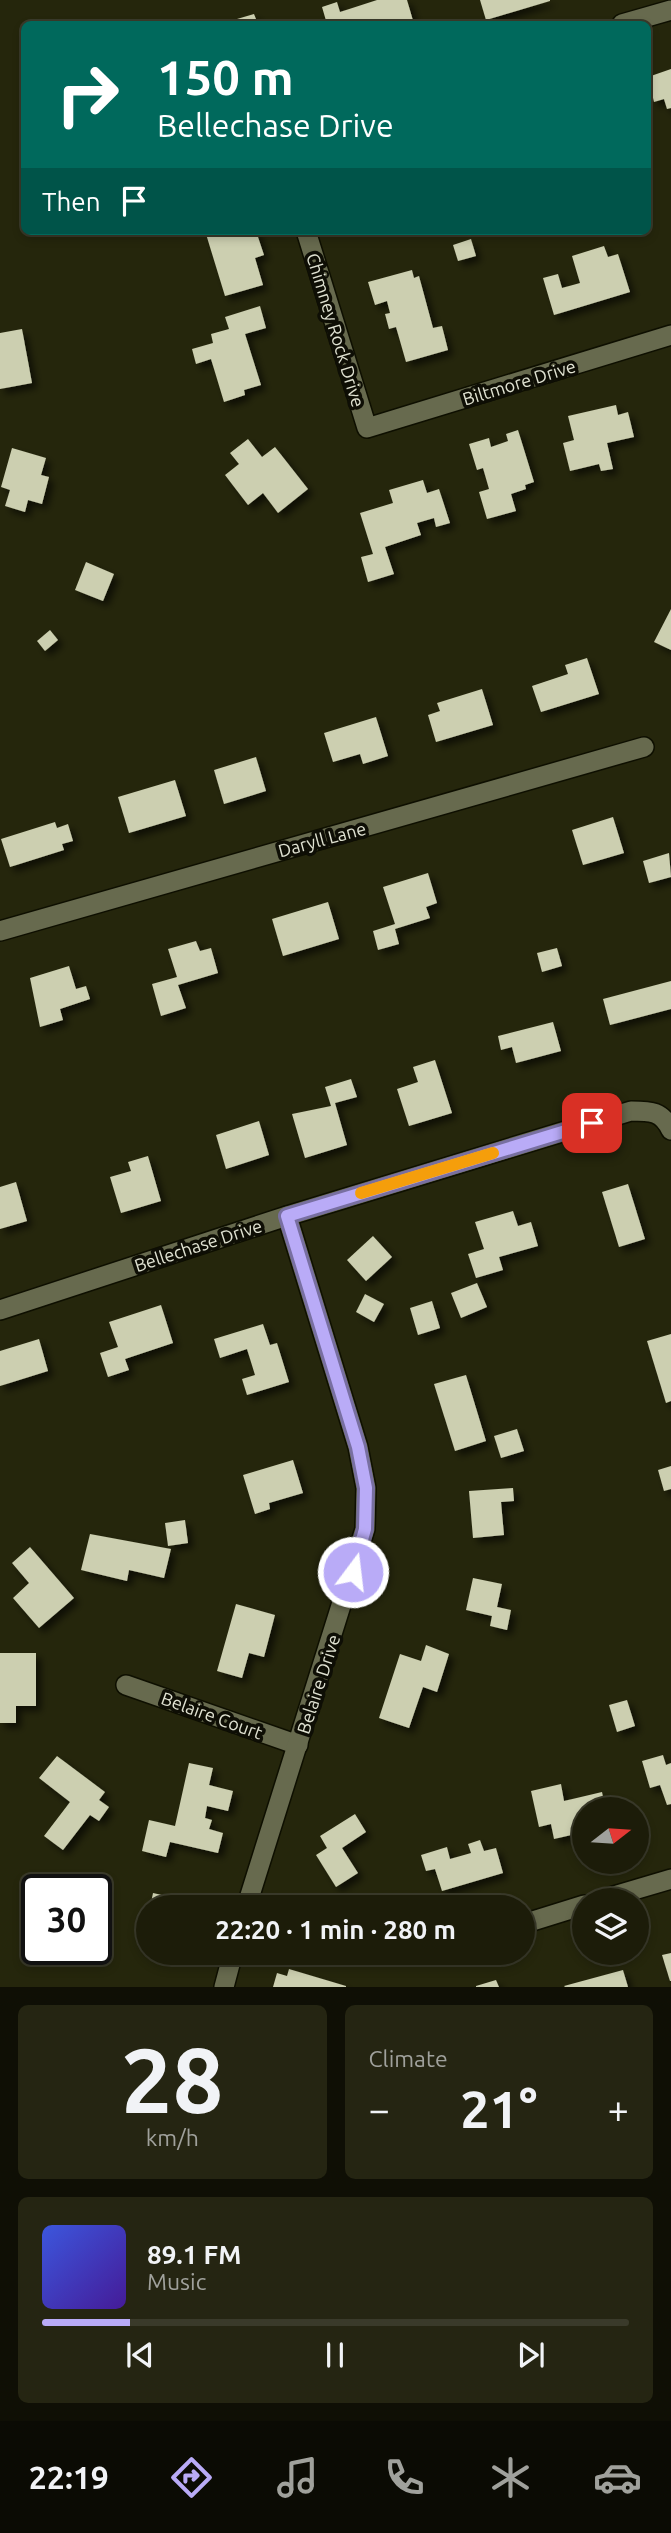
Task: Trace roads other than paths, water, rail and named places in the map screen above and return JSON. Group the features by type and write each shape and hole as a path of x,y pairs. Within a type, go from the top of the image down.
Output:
{"street":[{"path":"632,21 671,9"},
{"name":"Chimney Rock Drive","path":"307,235 367,428"},
{"name":"Biltmore Drive","path":"367,428 671,335"},
{"name":"Daryll Lane","path":"0,931 644,747"},
{"name":"Bellechase Drive","path":"0,1310 287,1216 631,1111 654,1111 665,1117 671,1130"},
{"name":"Belaire Drive","path":"250,1895 365,1529 366,1488 358,1447 287,1216"},
{"name":"Belaire Court","path":"126,1685 298,1745"},
{"path":"641,1888 671,1879"},
{"path":"535,1920 572,1909"},
{"path":"224,1987 230,1965"}]}
